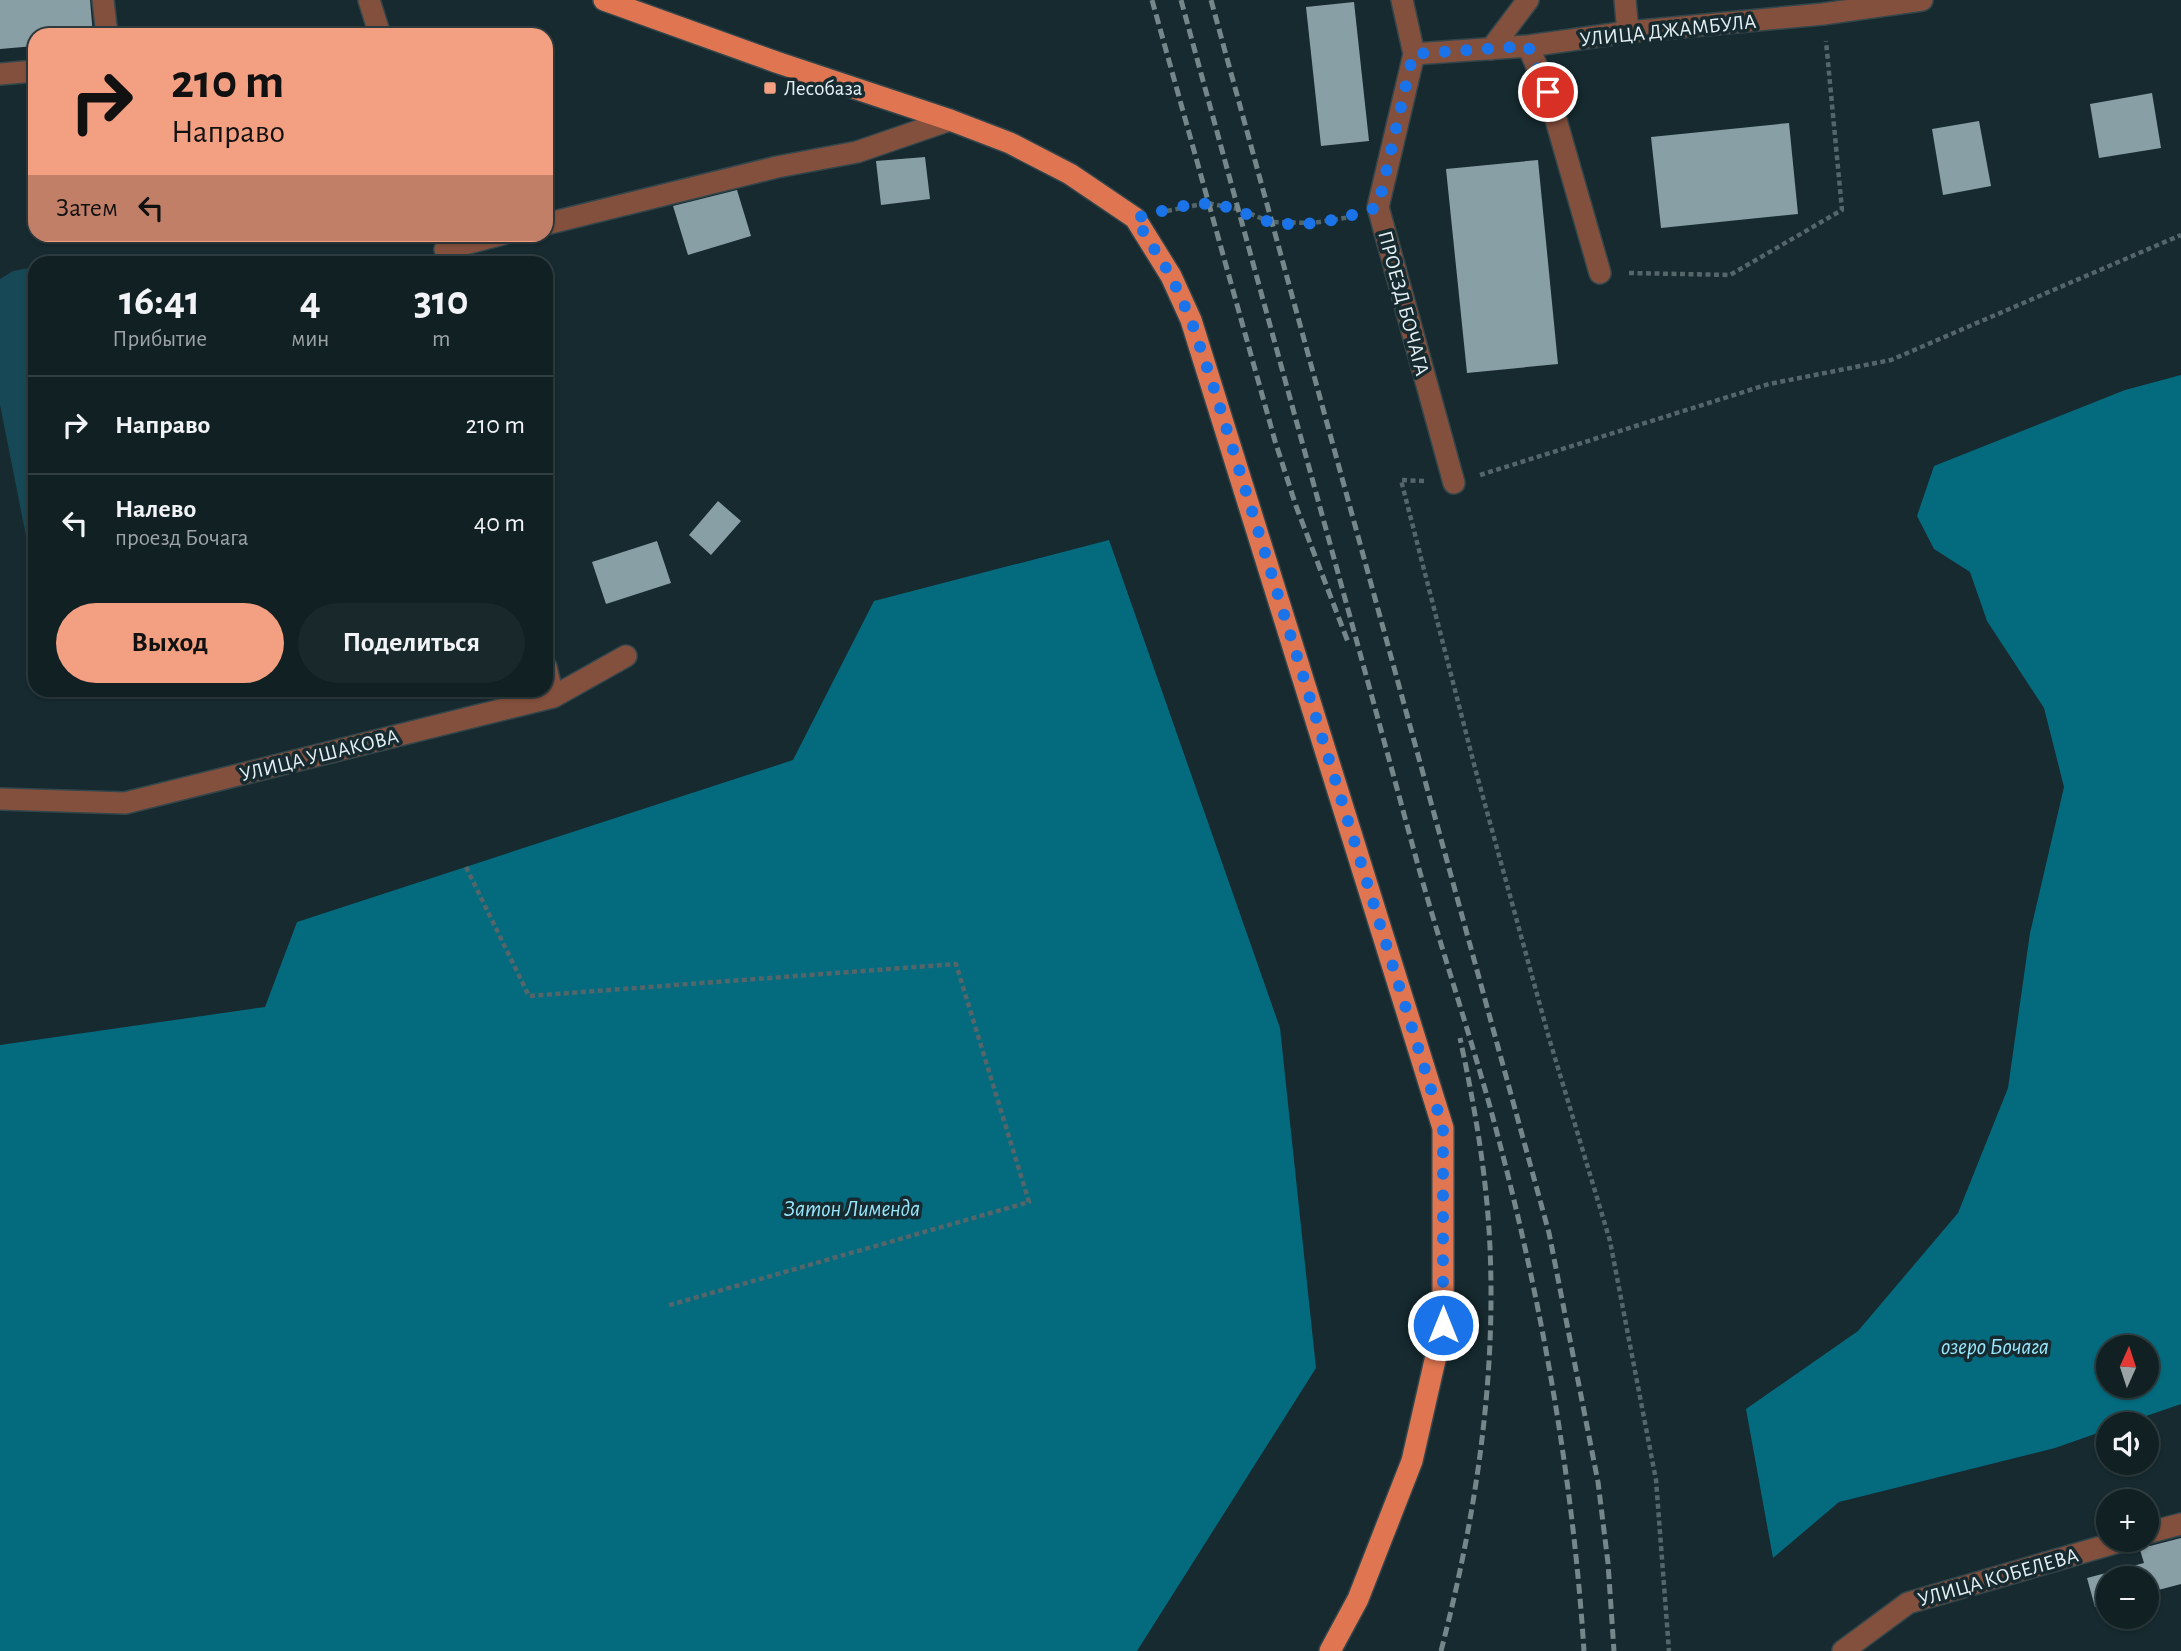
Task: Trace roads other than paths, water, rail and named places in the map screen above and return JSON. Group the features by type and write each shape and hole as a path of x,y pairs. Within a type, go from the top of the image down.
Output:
{"main road":[{"path":"604,0 776,62 950,120 1010,144 1070,174 1135,218 1171,276 1191,320 1443,1128 1443,1325 1412,1461 1357,1599 1330,1651"}],"street":[{"path":"103,0 106,28"},
{"path":"369,0 378,28"},
{"name":"ПРОЕЗД БОЧАГА","path":"1402,0 1413,54 1378,207 1454,483"},
{"path":"1491,49 1528,0"},
{"path":"1625,0 1628,32"},
{"name":"УЛИЦА ДЖАМБУЛА","path":"1413,54 1528,46 1628,32 1823,14 1923,0"},
{"path":"1528,46 1548,92 1600,272"},
{"path":"0,74 28,72"},
{"path":"553,222 776,167 857,152 950,120"},
{"path":"445,249 472,242"},
{"name":"УЛИЦА УШАКОВА","path":"0,799 125,803 553,697 626,656"},
{"path":"2159,1530 2181,1524"},
{"name":"УЛИЦА КОБЕЛЕВА","path":"1843,1651 1908,1603 2096,1548"}],"water":[{"name":"озеро Бочага","path":"2181,375 2181,1404 2158,1412 2096,1412 2096,1434 2055,1448 1839,1502 1773,1558 1746,1409 1858,1331 1958,1213 2008,1088 2030,933 2064,787 2044,708 1987,621 1970,572 1934,549 1917,516 1934,466 2125,390"},
{"name":"Затон Лименда","path":"1109,540 1280,1028 1316,1368 1137,1651 0,1651 0,1045 265,1007 297,922 793,760 874,601"}],"railway":[{"path":"1152,0 1275,441 1296,506 1348,642"},
{"path":"1181,0 1416,858 1487,1096 1522,1232 1561,1441 1571,1511 1584,1651"},
{"path":"1211,0 1549,1233 1598,1482 1608,1563 1614,1651"},
{"path":"1441,1651 1473,1502 1490,1350 1490,1248 1486,1195 1460,1038"}],"place":[{"name":"Лесобаза","path":"770,88"}]}
